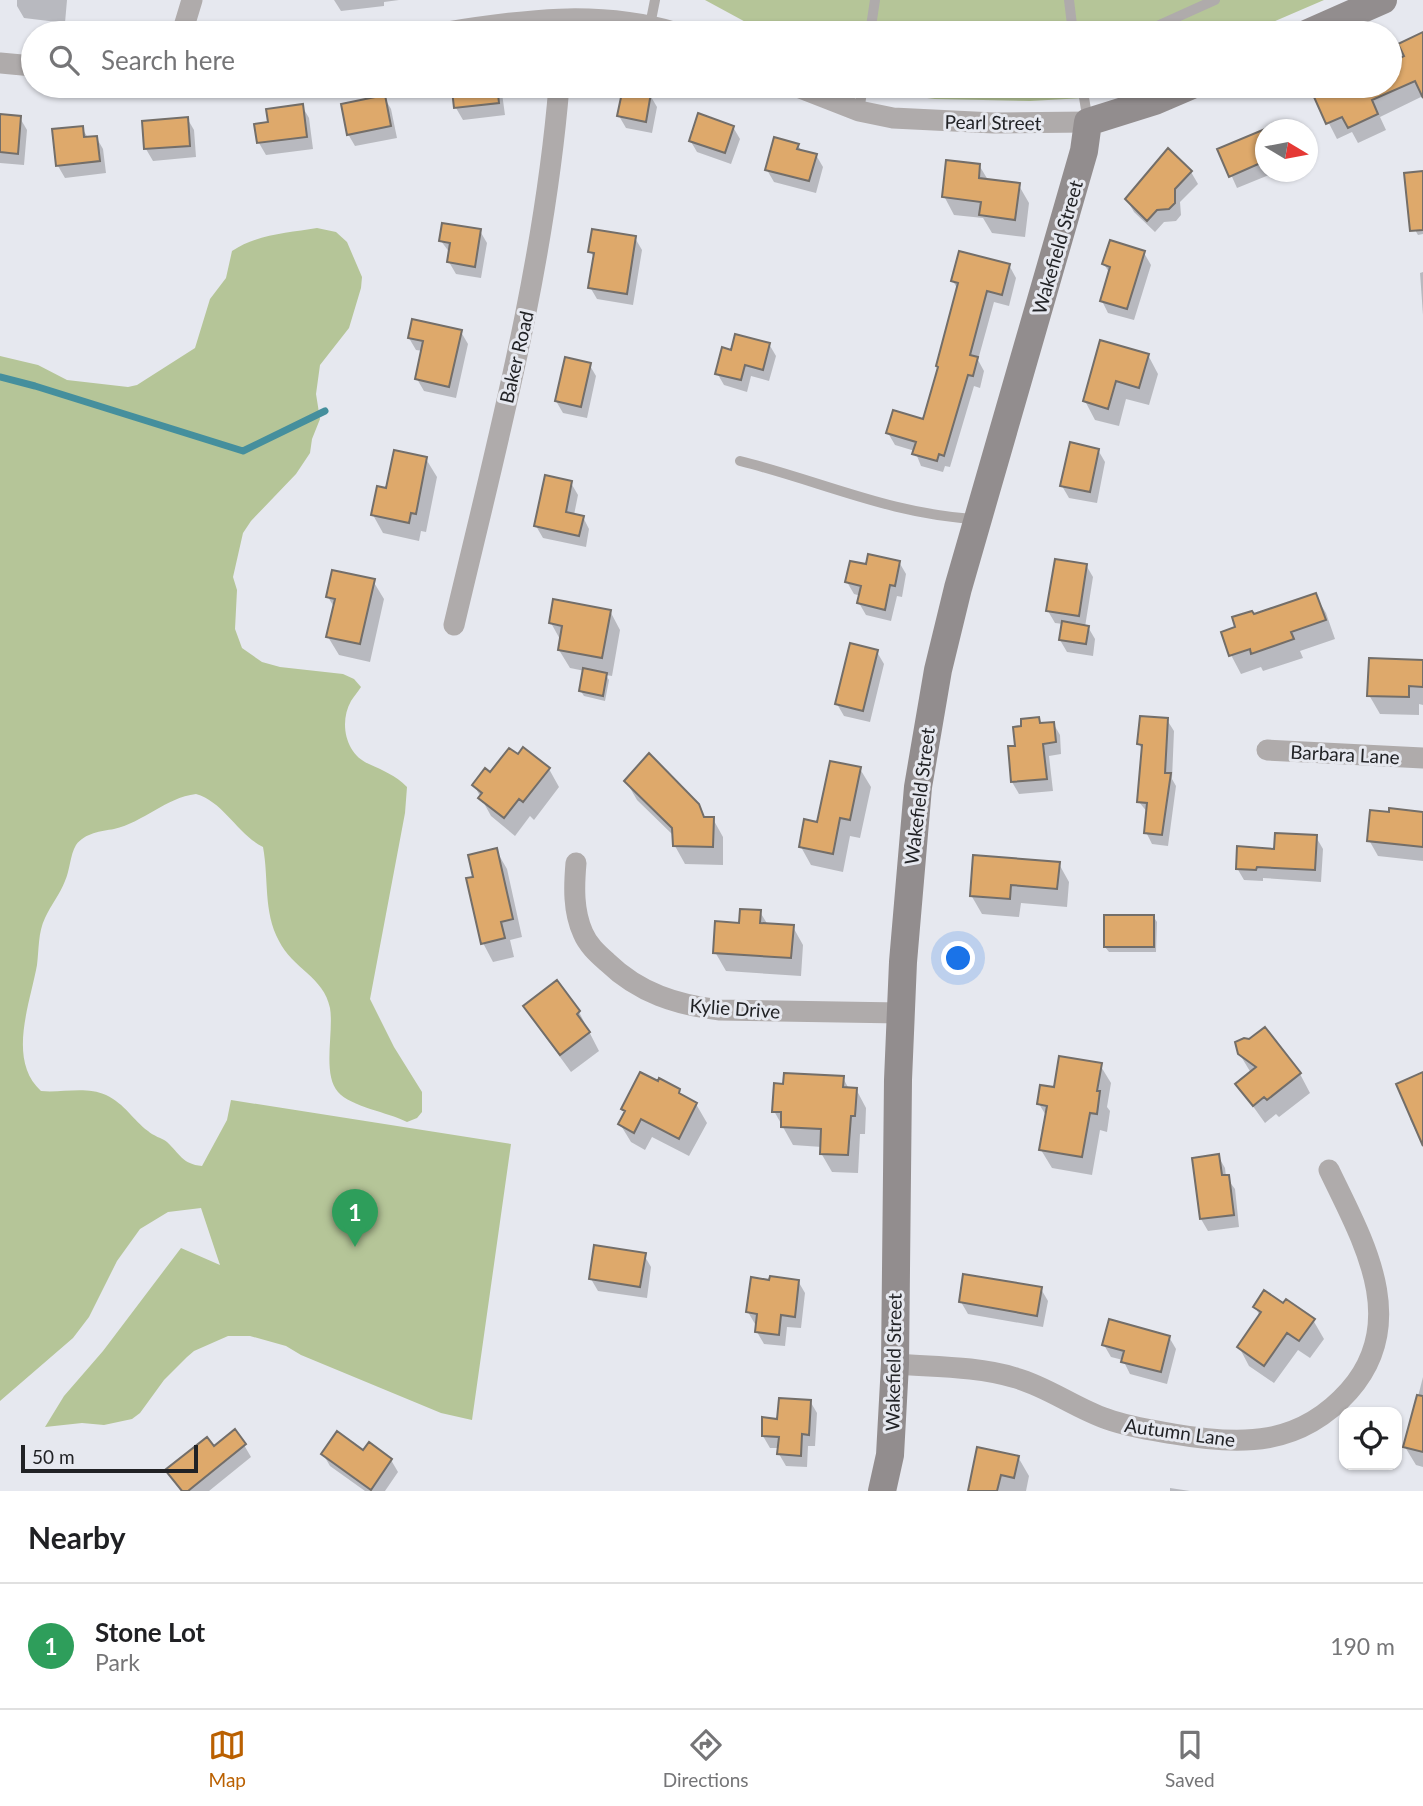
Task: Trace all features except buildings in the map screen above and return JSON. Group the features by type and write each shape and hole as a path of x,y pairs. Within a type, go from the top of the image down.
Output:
{"street":[{"path":"186,21 192,0"},
{"path":"1335,21 1383,0"},
{"path":"585,21 598,18 620,21"},
{"path":"0,63 21,65"},
{"name":"Baker Road","path":"454,625 531,293 558,98"},
{"name":"Pearl Street","path":"826,98 859,111 893,118 1033,124 1088,122 1162,98"},
{"name":"Wakefield Street","path":"883,1491 890,1455 895,1364 895,1217 901,1013 918,787 938,670 977,519 1058,245 1084,150 1088,122"},
{"name":"Barbara Lane","path":"1266,750 1423,758"},
{"name":"Kylie Drive","path":"576,863 575,904 584,937 614,969 659,997 693,1007 720,1010 901,1013"},
{"name":"Autumn Lane","path":"895,1364 969,1369 1012,1376 1106,1419 1194,1437 1256,1440 1304,1426 1329,1411 1354,1385 1368,1362 1378,1331 1380,1311 1376,1279 1329,1170"}],"lane":[{"path":"651,21 655,0"},
{"path":"872,21 876,0"},
{"path":"1069,0 1072,21"},
{"path":"1168,21 1215,0"},
{"path":"859,111 861,98"},
{"path":"1084,98 1088,122"},
{"path":"740,461 884,506 946,518 977,519"}],"green space":[{"path":"705,0 1324,0 1275,21 744,21"},
{"path":"927,98 1084,98 1030,101"},
{"path":"317,228 336,232 347,242 362,277 361,288 349,328 320,365 316,394 320,419 310,453 296,474 243,533 233,577 237,590 235,629 242,648 262,662 280,667 343,674 354,679 361,687 347,709 346,737 354,753 361,759 394,776 407,787 405,813 370,999 394,1047 422,1092 422,1112 417,1118 407,1122 352,1102 338,1092 333,1084 329,1064 331,1018 327,997 315,980 292,959 274,930 268,907 263,847 215,804 196,794 174,800 125,826 89,835 76,845 65,881 41,929 37,965 26,1014 23,1048 25,1064 41,1091 82,1090 106,1095 150,1133 167,1142 182,1158 195,1165 202,1166 227,1120 231,1100 511,1144 472,1420 441,1413 301,1355 286,1346 250,1336 228,1336 194,1351 187,1357 132,1419 104,1425 82,1423 45,1427 64,1396 103,1351 181,1248 220,1265 201,1208 168,1212 140,1229 117,1261 89,1317 73,1338 0,1401 0,356 38,365 67,380 128,387 137,385 195,348 210,299 226,278 232,251 263,238"}],"waterway":[{"path":"0,377 243,451 325,411"}],"place":[{"name":"Stone Lot","path":"355,1247"}]}
